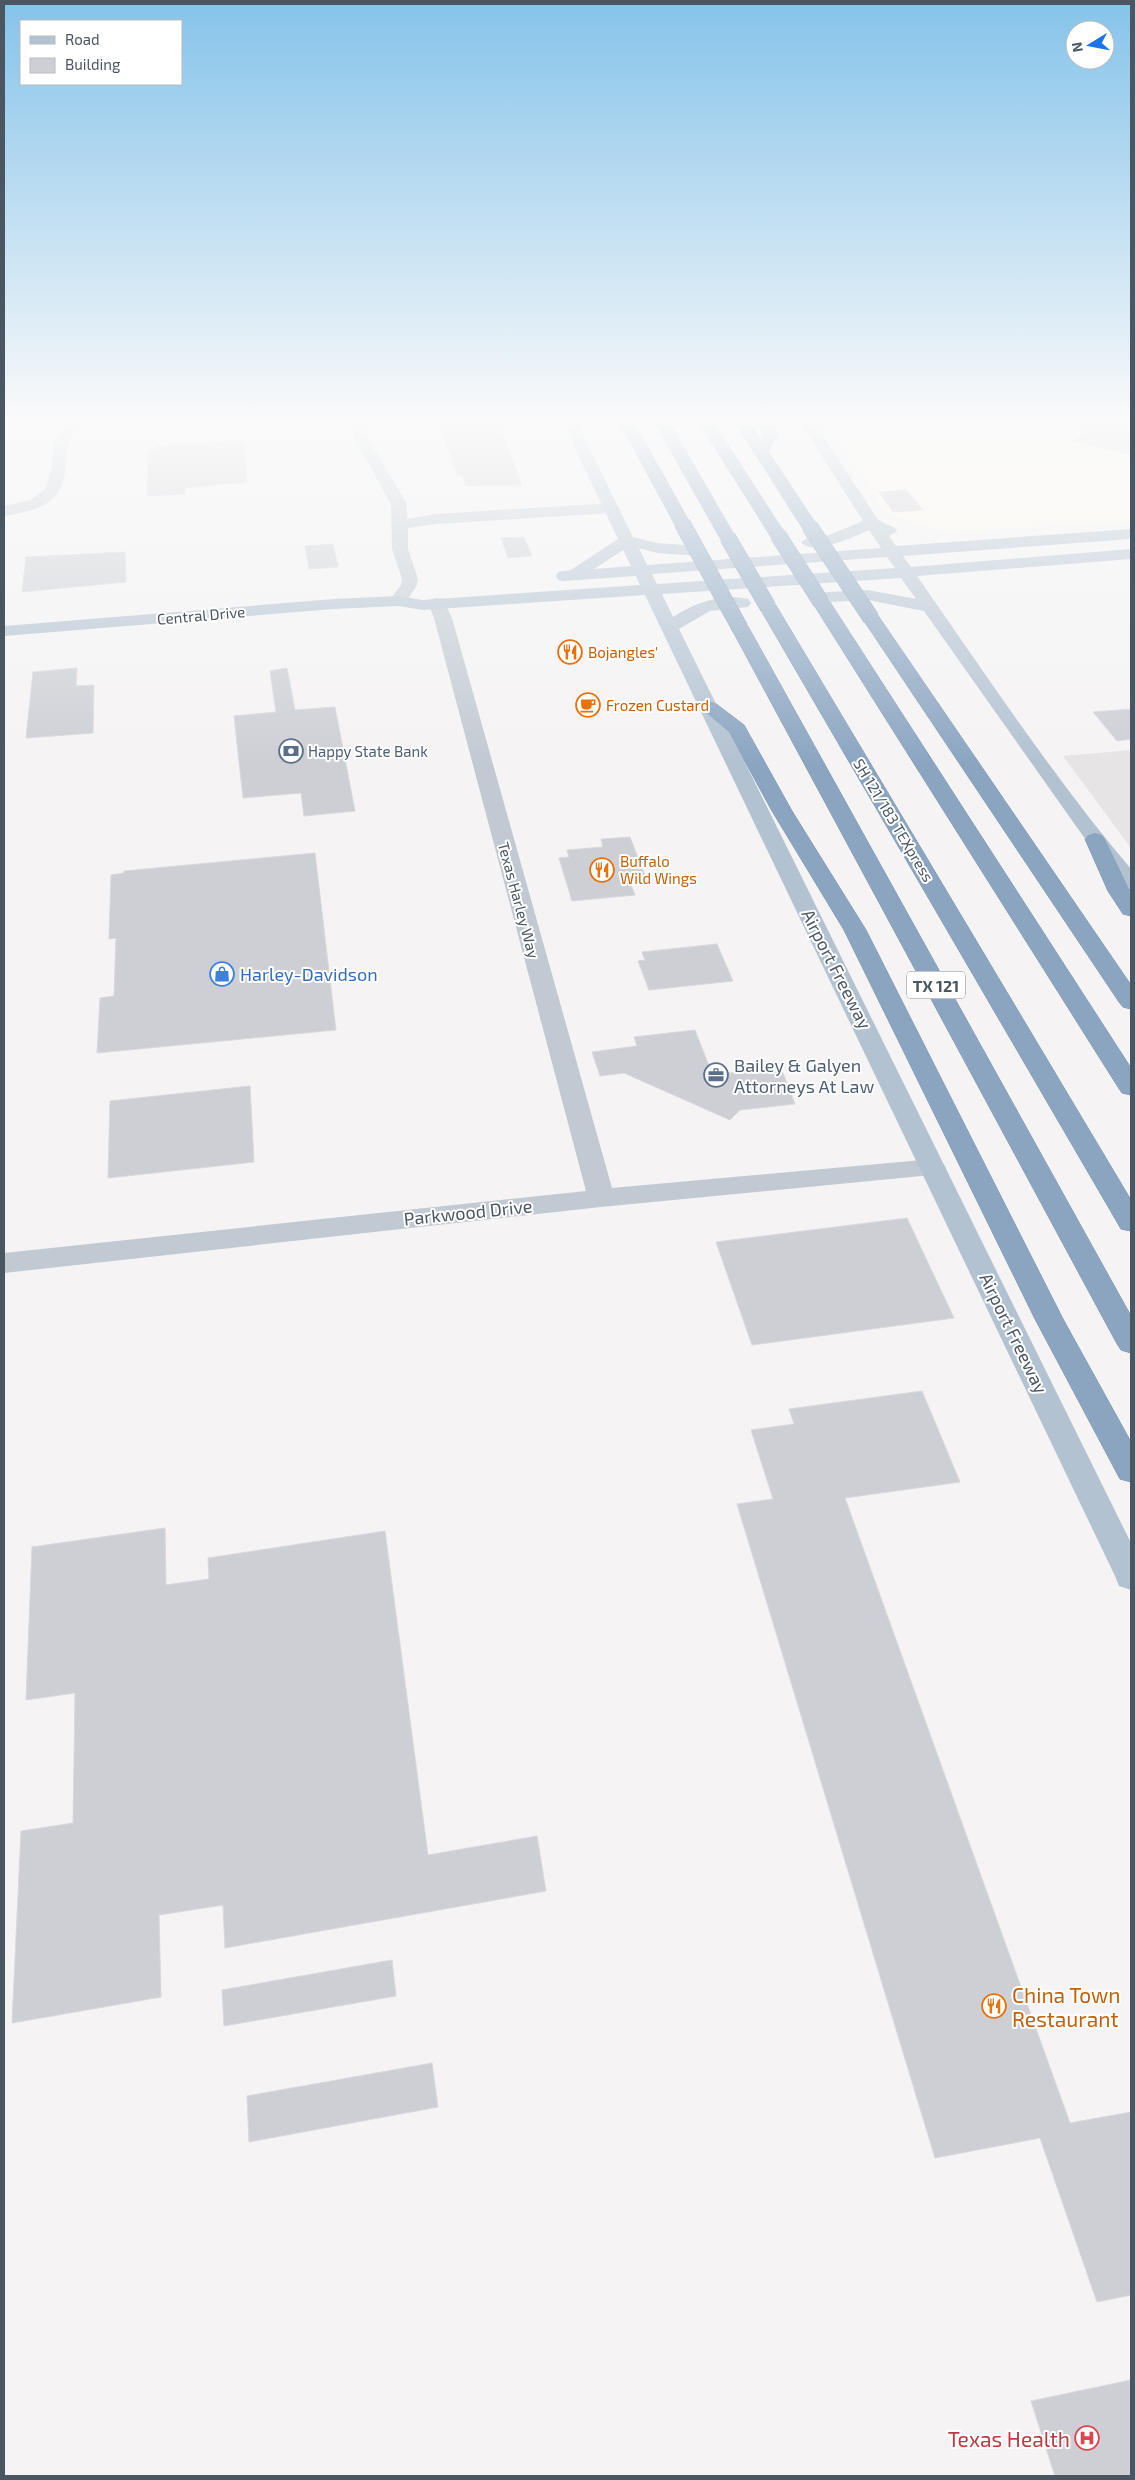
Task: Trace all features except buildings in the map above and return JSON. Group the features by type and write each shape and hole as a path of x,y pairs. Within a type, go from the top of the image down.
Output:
{"highway":[{"name":"TX 121","path":"687,533 1131,1342"},
{"name":"SH 121/183 TEXpress","path":"725,533 775,603 1131,1222"},
{"path":"777,533 811,601 1131,1087"},
{"path":"814,533 1131,1002"},
{"path":"708,707 737,729 782,811 855,930 1049,1319 1131,1470"},
{"path":"1095,839 1119,890 1131,909"}],"main road":[{"name":"Airport Freeway","path":"624,533 1131,1576"},
{"path":"572,575 627,540 657,548 694,551 832,540 849,533"},
{"path":"879,533 907,573 939,595 1000,708 1095,839 1131,882"},
{"path":"899,533 952,547"},
{"path":"549,577 1131,534"},
{"name":"Central Drive","path":"4,631 398,601 423,605 907,573 1131,554"},
{"path":"811,601 868,595 939,595 963,568"},
{"name":"Central Drive","path":"398,601 423,591 487,583 486,588 446,596 437,603"},
{"path":"669,628 696,610 707,606 775,603"}],"street":[{"path":"398,601 410,584 400,549 400,533"},
{"name":"Texas Harley Way","path":"437,603 451,645 600,1198"},
{"name":"Parkwood Drive","path":"4,1263 600,1198 934,1168"}],"shaded area":[{"path":"1131,750 1131,848 1063,756"}],"place":[{"name":"Bojangles'","path":"570,652"},
{"name":"Frozen Custard","path":"588,705"},
{"name":"Happy State Bank","path":"291,751"},
{"name":"Buffalo Wild Wings","path":"602,870"},
{"name":"Harley-Davidson","path":"222,974"},
{"name":"Bailey & Galyen Attorneys At Law","path":"716,1075"},
{"name":"China Town Restaurant","path":"994,2006"},
{"name":"Texas Health","path":"1087,2438"}]}
